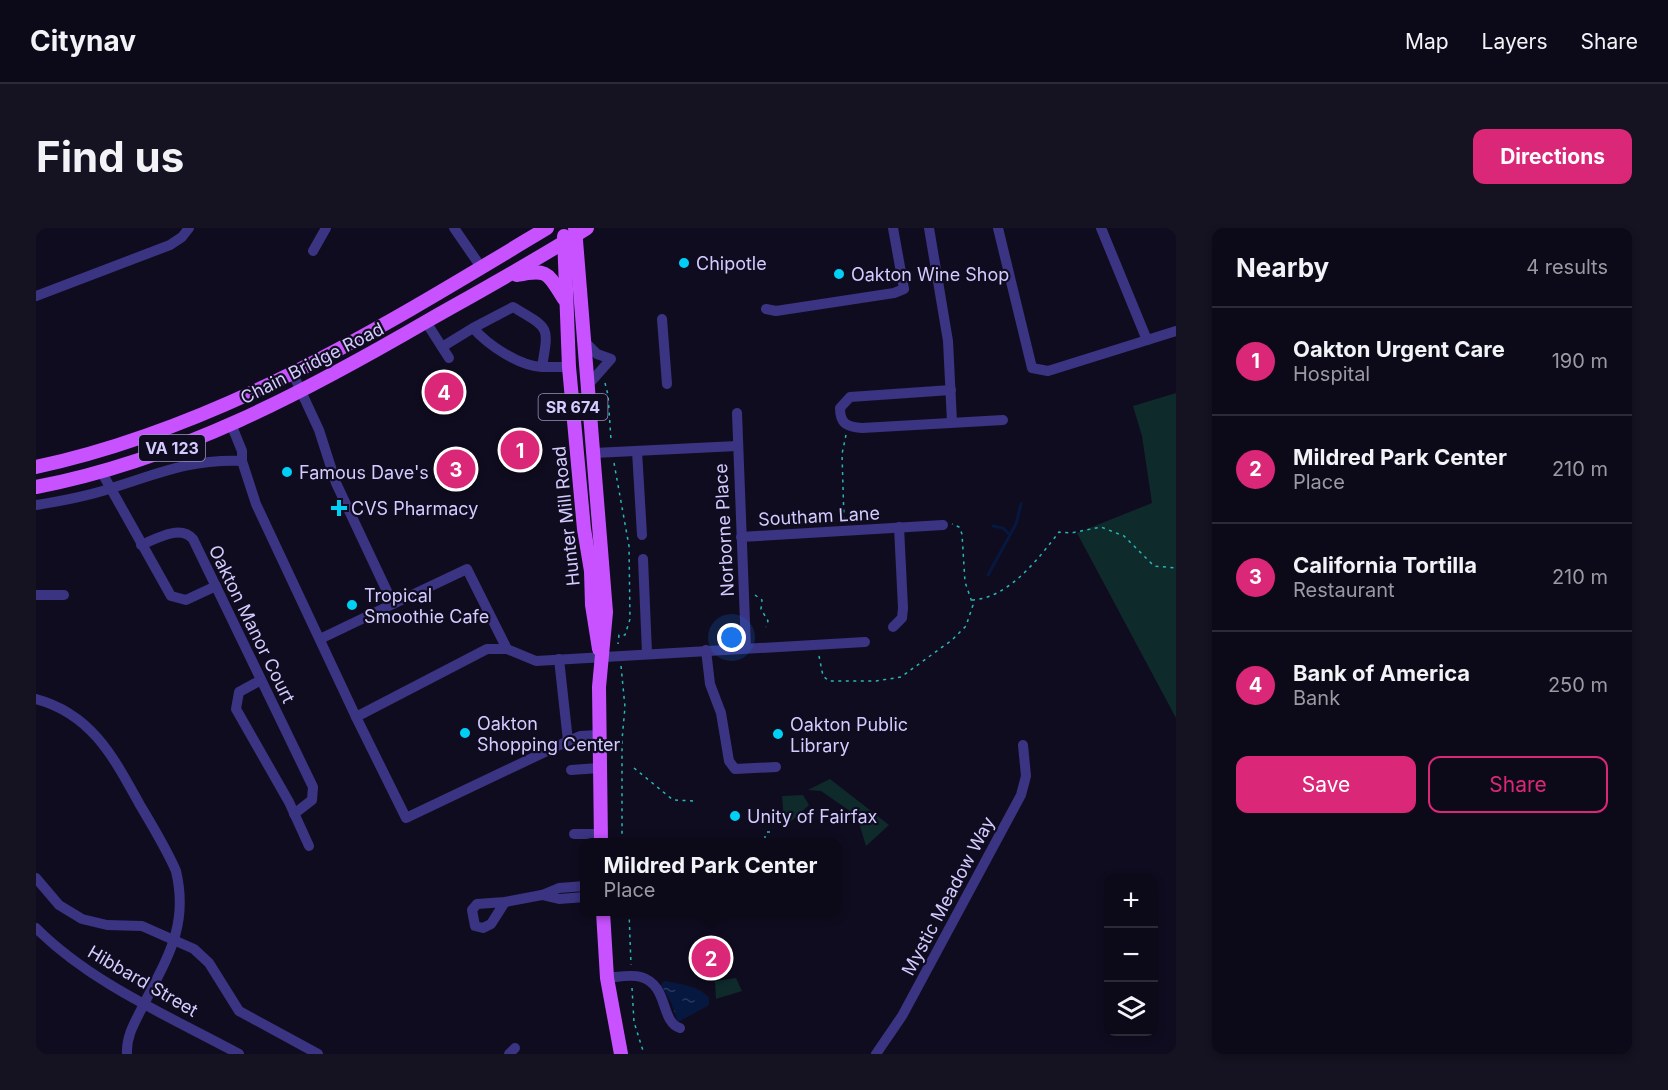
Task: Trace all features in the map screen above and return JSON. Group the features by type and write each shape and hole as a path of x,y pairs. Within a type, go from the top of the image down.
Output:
{"main road":[{"name":"Chain Bridge Road","path":"36,467 149,435 222,407 293,374 547,228"},
{"name":"Hunter Mill Road","path":"576,230 563,242 569,367 581,499 591,571 592,604 600,656"},
{"name":"Hunter Mill Road","path":"576,230 606,612 600,656 598,735 601,838"},
{"name":"Chain Bridge Road","path":"36,487 158,454 302,392 563,242"},
{"path":"503,278 540,271 548,275 566,301"},
{"path":"603,916 607,978 621,1054"}],"street":[{"path":"36,296 160,250 182,237 189,228"},
{"path":"313,251 326,228"},
{"path":"454,228 481,267"},
{"path":"929,228 948,340 952,422"},
{"path":"998,228 1032,368 1048,371 1176,331"},
{"path":"1101,228 1147,340"},
{"path":"766,309 776,311 894,293 904,289 894,230"},
{"path":"442,347 513,307 543,325 547,334 542,367"},
{"path":"662,319 667,384"},
{"path":"426,322 449,358"},
{"path":"473,328 482,338 530,366 569,367"},
{"path":"586,343 597,354 611,359 589,384"},
{"path":"293,374 319,430 336,483 393,604"},
{"path":"951,390 850,397 840,408 840,417 842,422 850,427 1004,420"},
{"name":"Norborne Place","path":"737,413 746,648"},
{"path":"231,424 242,451 242,461 256,504 406,818 568,741 580,736 598,735"},
{"name":"Norborne Place","path":"594,453 737,446"},
{"path":"637,451 642,535"},
{"path":"36,505 110,489 182,465 201,461 242,461"},
{"path":"101,471 171,596 186,600 216,586"},
{"path":"581,499 598,497"},
{"name":"Southam Lane","path":"741,537 943,525"},
{"name":"Southam Lane","path":"893,627 902,618 903,608 899,527"},
{"name":"Oakton Manor Court","path":"141,545 177,532 187,533 200,551 313,788 312,800 294,814"},
{"path":"643,559 646,653"},
{"path":"320,639 467,568 507,649"},
{"path":"36,595 64,595"},
{"path":"356,717 487,650 507,649 536,661 865,642"},
{"path":"706,650 710,684 721,713 729,761 735,769 776,767"},
{"path":"559,659 568,741"},
{"path":"261,680 239,692 236,709 294,814 309,846"},
{"path":"36,699 61,708 87,725 114,759 176,871 181,912 174,939 128,1038 127,1054"},
{"name":"Mystic Meadow Way","path":"876,1054 902,1016 1021,795 1026,776 1023,745"},
{"path":"571,770 599,768"},
{"path":"574,834 601,838"},
{"path":"36,878 59,905 82,919 107,925 142,926 174,939 205,957 238,1011 318,1054"},
{"path":"505,902 542,895 558,888 580,886"},
{"path":"542,895 559,899 580,897"},
{"name":"Hibbard Street","path":"36,928 82,966 239,1054"},
{"path":"607,978 639,976 652,982 663,997 673,1024 680,1028"}],"path":[{"path":"602,373 608,395 611,444"},
{"path":"844,524 842,454 846,435"},
{"path":"614,462 629,546 630,619 625,635 619,635"},
{"path":"819,653 823,676 829,681 876,681 901,676 944,646 966,626 972,601 964,582 962,534 959,527 943,525"},
{"path":"972,601 983,600 995,594 1024,572 1059,532 1071,533 1101,527 1124,536 1154,566 1176,568"},
{"path":"754,595 762,600 761,609 768,621 766,627"},
{"path":"617,662 623,669 625,707 622,740 622,838"},
{"path":"634,768 673,800 695,801"},
{"path":"767,831 773,832"}],"green space":[{"path":"1176,393 1176,718 1077,533 1152,503 1142,436 1133,406"},
{"path":"830,779 889,825 866,846 857,816 821,791 808,790"},
{"path":"803,795 809,805 787,825 784,821 782,796"},
{"path":"736,978 742,991 716,999 715,981"}],"water":[{"path":"664,981 699,990 709,998 709,1005 678,1022 671,1002 661,985"}],"waterway":[{"path":"988,575 1016,524 1021,504"},
{"path":"993,526 1003,528 1010,535"}],"place":[{"name":"Chipotle","path":"684,263"},
{"name":"Oakton Wine Shop","path":"839,274"},
{"name":"Bank of America","path":"444,392"},
{"name":"Oakton Urgent Care","path":"520,450"},
{"name":"California Tortilla","path":"456,469"},
{"name":"Famous Dave's","path":"287,472"},
{"name":"CVS Pharmacy","path":"339,508"},
{"name":"Tropical Smoothie Cafe","path":"352,605"},
{"name":"Oakton Shopping Center","path":"465,733"},
{"name":"Oakton Public Library","path":"778,734"},
{"name":"Unity of Fairfax","path":"735,816"},
{"name":"Mildred Park Center","path":"711,958"}]}
